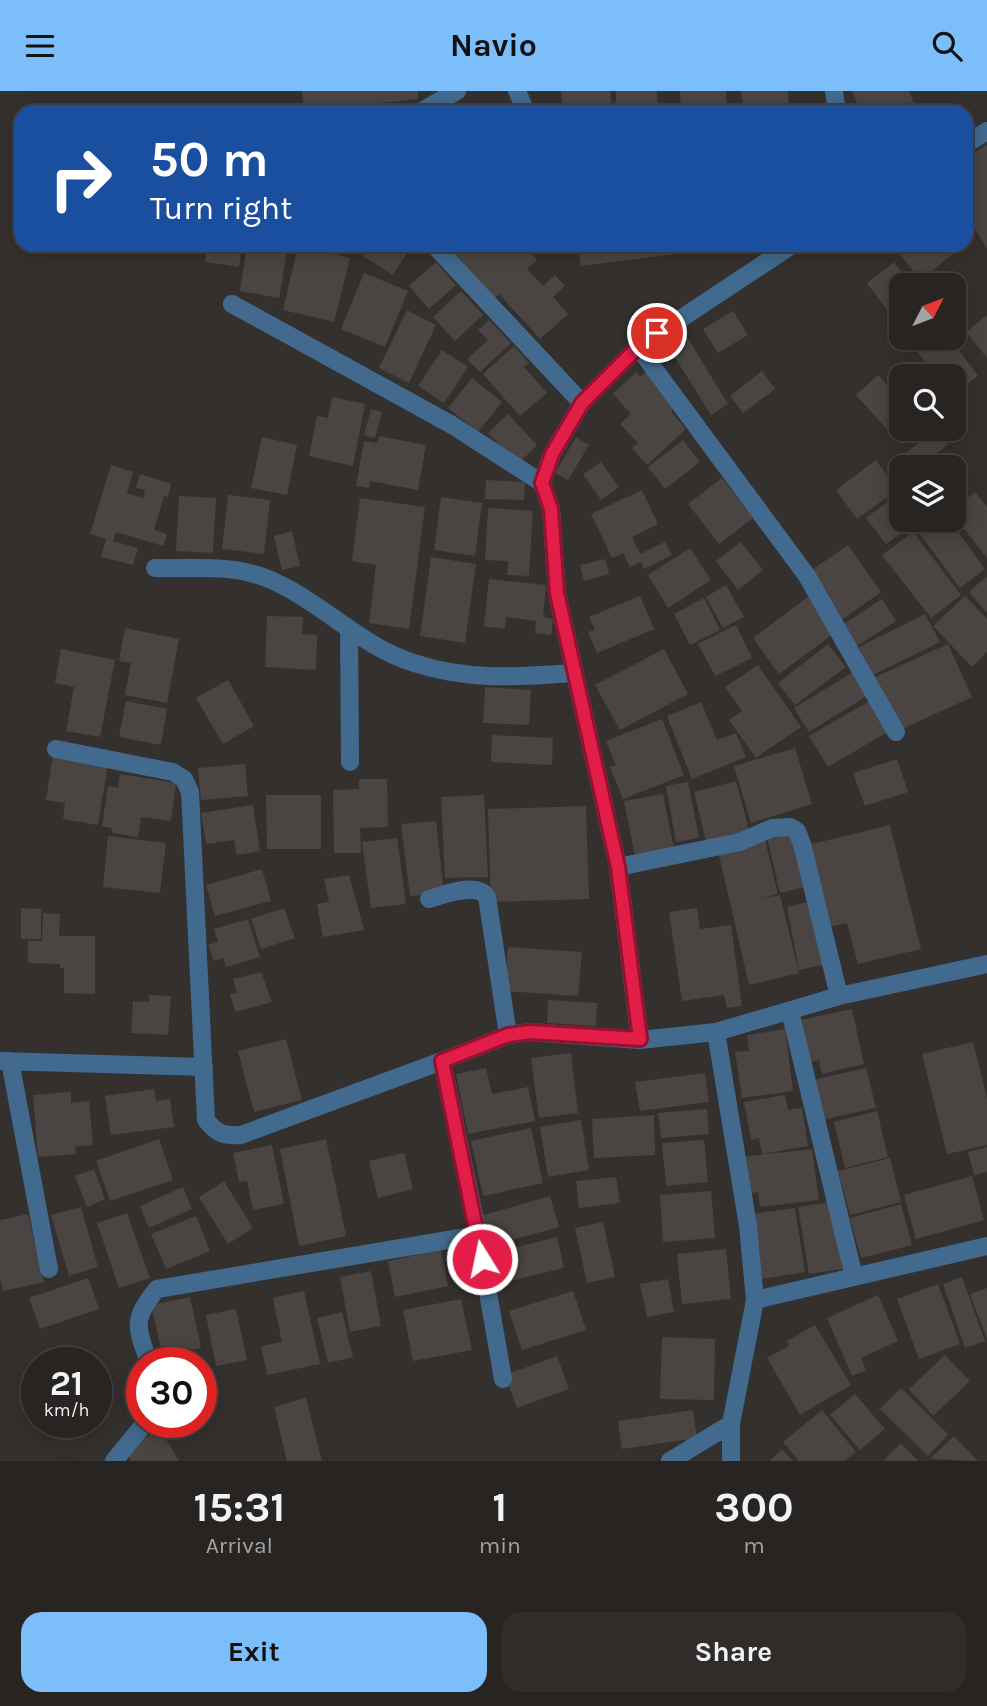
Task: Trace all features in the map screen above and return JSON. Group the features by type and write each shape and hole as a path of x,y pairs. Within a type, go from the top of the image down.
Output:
{"street":[{"path":"432,105 457,91"},
{"path":"441,252 582,403"},
{"path":"542,483 552,454 582,403 638,347 781,252"},
{"path":"232,304 452,425 542,483 551,509 557,593 618,867 640,1039"},
{"path":"638,347 807,576 896,732"},
{"path":"155,568 234,569 265,578 294,591 349,630 414,663 491,679 573,673"},
{"path":"349,630 350,762"},
{"path":"56,749 173,772 184,779 190,792 206,1120 224,1136 241,1135 508,1035 530,1032 640,1039 716,1033 839,996 987,964"},
{"path":"618,867 740,842 772,828 790,827 797,831 839,996"},
{"path":"429,899 475,888 483,891 487,897 508,1035"},
{"path":"790,1011 854,1277"},
{"path":"716,1033 748,1226 755,1300 731,1424 731,1461"},
{"path":"49,1269 5,1061 204,1067"},
{"path":"442,1061 478,1235 503,1378"},
{"path":"143,1347 137,1329 137,1316 157,1289 478,1235"},
{"path":"755,1300 987,1246"},
{"path":"670,1461 731,1424"},
{"path":"114,1461 133,1438"}],"building":[{"path":"302,91 418,91 418,99 361,105 303,105"},
{"path":"561,91 610,91 611,105 562,105"},
{"path":"616,91 657,91 658,105 616,105"},
{"path":"680,91 726,91 727,105 681,105"},
{"path":"741,91 788,91 789,105 742,105"},
{"path":"852,91 909,91 915,105 858,105"},
{"path":"987,145 987,249 973,225 973,153"},
{"path":"207,252 241,252 239,267 205,262"},
{"path":"246,252 287,252 279,298 240,291"},
{"path":"297,252 324,252 350,258 334,322 283,310"},
{"path":"365,252 408,252 393,275 363,256"},
{"path":"452,252 530,252 537,260 527,269 543,286 555,275 565,286 553,297 568,314 540,339 499,294 495,298"},
{"path":"579,252 684,252 684,253 581,266"},
{"path":"898,252 955,252 930,273 915,273"},
{"path":"436,262 456,285 429,309 409,286"},
{"path":"894,262 902,273 889,273 889,313 867,283"},
{"path":"364,273 408,291 385,347 341,329"},
{"path":"461,291 483,315 455,341 433,317"},
{"path":"407,310 436,325 409,383 379,368"},
{"path":"733,311 748,335 718,353 703,329"},
{"path":"987,315 987,358 966,332"},
{"path":"489,320 511,343 480,372 467,359 488,340 478,330"},
{"path":"687,337 728,404 711,415 669,348"},
{"path":"514,346 529,363 524,367 547,393 520,416 483,374"},
{"path":"442,350 468,367 444,403 418,386"},
{"path":"916,350 959,350 978,376 966,385 966,364 927,364"},
{"path":"762,371 775,389 743,413 730,396"},
{"path":"636,372 640,377 646,372 677,406 671,412 686,429 647,465 632,448 638,443 620,424 631,414 613,394"},
{"path":"878,375 889,387 889,432 856,395"},
{"path":"472,378 502,402 478,432 448,408"},
{"path":"332,397 365,404 353,466 309,456 317,416 328,418"},
{"path":"371,409 382,412 375,438 364,435"},
{"path":"508,414 537,445 518,464 488,433"},
{"path":"379,436 426,445 418,490 370,481 369,488 356,486 364,441 377,443"},
{"path":"262,437 297,445 287,495 251,488"},
{"path":"576,437 589,445 568,480 555,473"},
{"path":"683,440 700,462 665,489 648,467"},
{"path":"921,441 945,441 948,444 935,455 904,455"},
{"path":"876,460 889,479 889,496 857,519 836,490"},
{"path":"601,462 619,487 601,500 583,474"},
{"path":"111,465 133,472 127,493 143,498 145,490 136,488 140,474 171,484 168,497 164,496 154,530 167,534 163,546 116,532 113,541 138,548 133,565 101,557 106,539 90,534"},
{"path":"722,478 753,518 719,544 688,504"},
{"path":"486,480 525,482 524,500 485,499"},
{"path":"642,490 658,524 632,537 640,554 665,542 672,555 644,569 641,562 630,567 623,553 612,558 591,514"},
{"path":"975,492 987,507 987,558 966,531 966,499"},
{"path":"228,495 270,500 264,554 222,549"},
{"path":"179,496 216,498 213,553 176,551"},
{"path":"441,497 482,503 475,556 434,550"},
{"path":"360,498 425,507 409,629 369,623 376,565 352,561"},
{"path":"889,501 889,532 902,532 886,544 866,518"},
{"path":"488,508 533,511 529,576 507,575 508,561 485,560"},
{"path":"292,531 300,566 282,570 274,536"},
{"path":"913,532 961,595 931,618 882,555"},
{"path":"918,532 958,532 985,569 960,588"},
{"path":"741,542 763,570 738,590 716,561"},
{"path":"848,545 881,592 839,622 823,599 829,595 812,570"},
{"path":"690,548 711,580 668,608 648,575"},
{"path":"431,557 476,564 465,643 420,636"},
{"path":"605,559 609,574 584,581 580,565"},
{"path":"987,576 987,613 969,592"},
{"path":"489,579 546,585 543,617 553,619 551,635 535,633 536,621 506,617 505,629 484,626"},
{"path":"726,585 744,617 723,628 706,597"},
{"path":"640,596 654,629 597,653 588,632 595,630 589,617"},
{"path":"809,596 836,632 779,674 753,638"},
{"path":"965,596 987,619 987,652 972,667 933,626"},
{"path":"704,598 720,630 690,645 674,614"},
{"path":"882,599 896,621 854,648 841,626"},
{"path":"925,614 940,642 873,675 859,647"},
{"path":"267,616 303,617 302,634 317,635 316,670 265,667"},
{"path":"736,625 752,658 715,676 698,644"},
{"path":"125,628 179,639 167,703 125,695 131,663 119,661"},
{"path":"828,644 846,667 795,705 778,683"},
{"path":"948,644 972,697 900,730 875,677"},
{"path":"61,649 115,660 100,737 66,731 74,687 55,683"},
{"path":"664,649 688,694 620,730 595,685"},
{"path":"758,665 801,727 756,758 729,720 742,711 725,687"},
{"path":"858,669 872,693 809,732 794,708"},
{"path":"228,680 254,726 223,744 196,698"},
{"path":"485,687 531,690 529,725 483,723"},
{"path":"873,699 891,730 828,767 809,736"},
{"path":"126,701 167,709 161,745 119,737"},
{"path":"701,702 717,740 736,733 746,757 692,779 667,716"},
{"path":"662,719 684,775 623,799 610,767 616,765 606,741"},
{"path":"492,735 553,738 552,765 491,762"},
{"path":"795,748 812,804 751,823 734,766"},
{"path":"53,755 108,764 98,825 63,819 65,803 46,800"},
{"path":"897,759 908,792 865,806 853,773"},
{"path":"245,764 248,796 201,800 198,768"},
{"path":"120,774 176,783 171,821 141,817 138,837 112,833 112,828 102,826 108,786 118,788"},
{"path":"359,779 387,779 388,827 360,828 361,853 334,853 333,790 359,789"},
{"path":"736,781 750,834 707,845 694,792"},
{"path":"688,782 699,838 676,842 666,786"},
{"path":"663,794 674,849 635,856 624,801"},
{"path":"266,795 321,795 321,849 267,849"},
{"path":"484,795 488,877 445,878 441,797"},
{"path":"253,805 260,851 237,855 234,840 206,844 201,813"},
{"path":"586,806 589,899 491,902 488,809"},
{"path":"436,821 444,892 410,896 401,824"},
{"path":"890,825 921,949 858,964 847,923 828,927 808,845"},
{"path":"792,831 805,887 780,893 767,837"},
{"path":"108,836 166,843 160,893 103,887"},
{"path":"397,838 406,904 371,908 362,842"},
{"path":"765,840 778,894 758,900 780,895 799,973 749,985 718,851"},
{"path":"262,869 271,901 215,916 206,885"},
{"path":"349,875 364,930 323,937 317,904 329,902 324,879"},
{"path":"812,901 826,964 799,970 787,907"},
{"path":"21,908 41,909 41,939 21,939"},
{"path":"284,908 295,938 261,949 251,919"},
{"path":"697,908 700,929 731,925 742,1006 727,1008 724,995 682,1001 669,912"},
{"path":"43,913 60,914 59,936 95,936 95,994 64,993 64,968 60,968 60,964 28,963 28,941 42,941"},
{"path":"248,919 260,957 226,967 223,958 214,961 208,945 218,942 214,929"},
{"path":"508,947 582,952 578,996 505,991"},
{"path":"261,972 272,1002 235,1012 230,994 237,993 233,979"},
{"path":"149,995 171,996 168,1035 131,1033 133,1001 149,1002"},
{"path":"548,1000 597,1003 596,1026 547,1023"},
{"path":"852,1009 864,1064 822,1074 819,1060 804,1063 795,1021"},
{"path":"785,1029 793,1091 742,1098 735,1052 749,1051 747,1035"},
{"path":"286,1039 302,1100 254,1112 238,1051"},
{"path":"973,1042 987,1098 987,1145 947,1154 922,1054"},
{"path":"571,1053 578,1113 539,1118 531,1058"},
{"path":"486,1068 492,1094 528,1087 535,1121 468,1134 456,1074"},
{"path":"866,1068 876,1108 822,1120 813,1080"},
{"path":"705,1073 709,1102 640,1111 635,1082"},
{"path":"154,1089 156,1101 170,1099 174,1127 111,1135 105,1096"},
{"path":"71,1092 71,1103 89,1101 93,1145 75,1147 76,1154 38,1157 33,1095"},
{"path":"785,1095 788,1110 802,1108 808,1146 762,1154 759,1138 751,1140 744,1102"},
{"path":"707,1109 709,1134 661,1138 658,1113"},
{"path":"877,1111 888,1157 845,1168 834,1122"},
{"path":"654,1115 655,1155 594,1158 592,1119"},
{"path":"581,1120 589,1170 548,1177 540,1127"},
{"path":"531,1128 543,1183 483,1196 471,1141"},
{"path":"159,1139 173,1180 110,1201 96,1161"},
{"path":"326,1139 346,1236 299,1246 280,1149"},
{"path":"704,1140 708,1182 666,1186 662,1143"},
{"path":"272,1145 284,1204 253,1210 247,1181 239,1182 233,1153"},
{"path":"987,1147 987,1172 974,1175 968,1152"},
{"path":"812,1149 819,1200 760,1207 758,1192 745,1194 740,1157"},
{"path":"404,1153 413,1189 378,1198 369,1161"},
{"path":"890,1158 901,1202 850,1215 838,1171"},
{"path":"94,1169 105,1199 87,1207 75,1176"},
{"path":"972,1176 984,1220 916,1239 904,1195"},
{"path":"616,1177 620,1203 579,1208 576,1181"},
{"path":"224,1181 253,1228 228,1244 199,1197"},
{"path":"183,1187 192,1209 149,1228 140,1206"},
{"path":"711,1191 715,1238 663,1242 660,1195"},
{"path":"550,1196 559,1227 490,1246 481,1216"},
{"path":"831,1202 842,1269 809,1274 798,1207"},
{"path":"901,1204 912,1245 861,1258 850,1218"},
{"path":"81,1207 98,1267 69,1276 51,1215"},
{"path":"795,1208 805,1272 762,1279 752,1214"},
{"path":"127,1213 150,1278 119,1288 97,1223"},
{"path":"28,1214 44,1282 3,1291 0,1278 0,1220"},
{"path":"196,1216 210,1251 166,1269 151,1234"},
{"path":"603,1222 615,1277 587,1283 575,1228"},
{"path":"557,1237 564,1268 497,1284 489,1254"},
{"path":"726,1249 731,1299 682,1304 677,1254"},
{"path":"441,1250 448,1286 395,1297 388,1261"},
{"path":"371,1271 381,1326 350,1332 340,1277"},
{"path":"962,1277 985,1341 965,1348 943,1284"},
{"path":"88,1278 99,1309 40,1329 29,1298"},
{"path":"668,1279 674,1312 647,1317 640,1284"},
{"path":"938,1284 960,1344 919,1359 897,1299"},
{"path":"987,1288 987,1339 970,1294"},
{"path":"304,1291 320,1364 267,1375 261,1346 282,1342 273,1298"},
{"path":"573,1291 586,1330 522,1350 509,1311"},
{"path":"878,1295 898,1341 861,1358 866,1370 852,1376 827,1318"},
{"path":"190,1297 201,1347 161,1347 151,1305"},
{"path":"461,1299 472,1350 413,1361 403,1310"},
{"path":"236,1309 247,1360 217,1366 217,1347 212,1347 206,1315"},
{"path":"342,1312 353,1357 328,1363 317,1318"},
{"path":"815,1325 851,1385 800,1415 767,1358 789,1346 787,1341"},
{"path":"662,1337 715,1339 714,1400 660,1399"},
{"path":"945,1355 970,1381 933,1416 909,1389"},
{"path":"557,1356 569,1389 517,1408 505,1375"},
{"path":"901,1388 948,1434 928,1456 880,1409"},
{"path":"855,1394 885,1429 860,1450 830,1415"},
{"path":"306,1398 322,1461 287,1461 274,1407"},
{"path":"693,1410 697,1438 622,1449 618,1421"},
{"path":"822,1410 856,1452 844,1461 799,1461 783,1442"},
{"path":"954,1436 978,1461 930,1459"},
{"path":"145,1438 165,1438 179,1461 131,1461 125,1450"},
{"path":"901,1443 918,1461 883,1461"},
{"path":"782,1449 793,1461 770,1461"}],"route":[{"path":"482,1259 442,1061 508,1035 530,1032 640,1039 618,867 557,593 551,509 542,483 552,454 582,403 638,347 657,333"}]}
